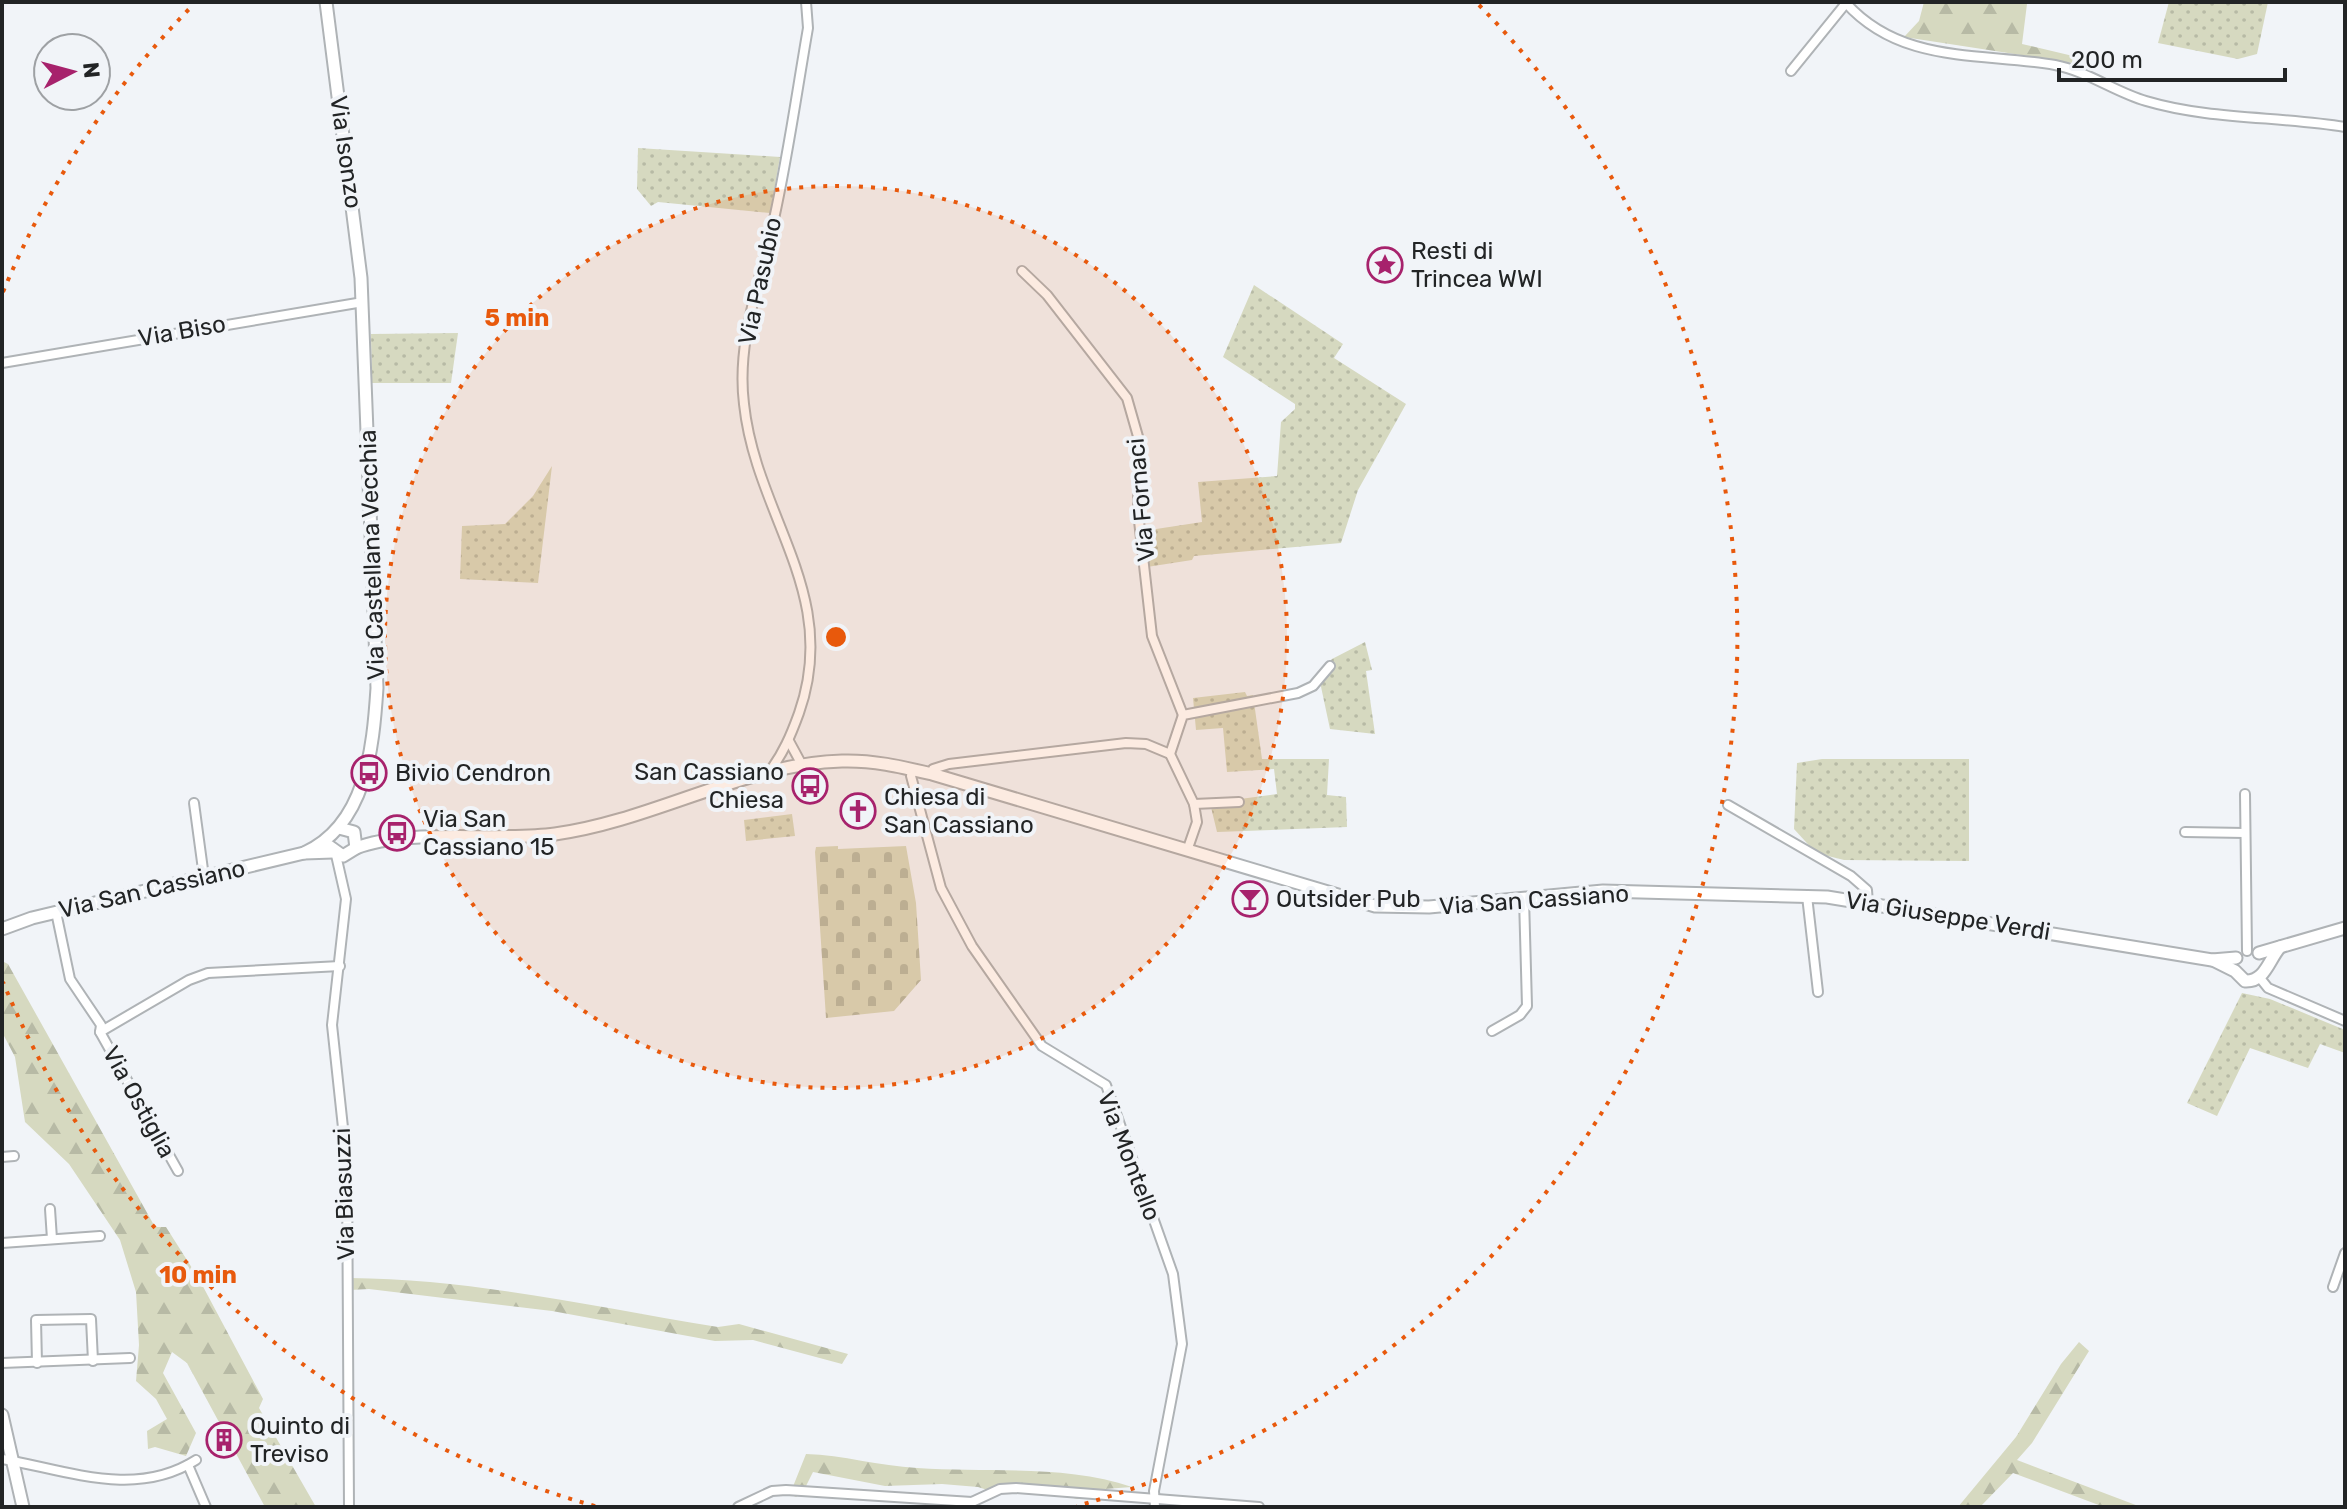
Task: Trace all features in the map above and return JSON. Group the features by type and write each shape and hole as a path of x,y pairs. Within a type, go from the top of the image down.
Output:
{"main road":[{"name":"Via Isonzo","path":"326,2 357,233 363,302"},
{"name":"Via Castellana Vecchia","path":"353,851 355,805 371,746 377,688 363,302"},
{"name":"Via San Cassiano","path":"2,929 56,912 304,853 353,851 388,841 573,831 612,824 769,772 802,765 859,761 932,774 1375,906 1429,907 1603,891 1657,892"},
{"name":"Via Castellana Vecchia","path":"329,838 355,805"},
{"name":"Via San Cassiano","path":"339,828 388,841"},
{"name":"Via San Cassiano","path":"304,853 329,838"},
{"path":"329,838 334,853"},
{"name":"Via Giuseppe Verdi","path":"1657,892 1807,896 1868,903 2212,960 2244,958 2245,981 2263,973"},
{"path":"2244,958 2345,928"},
{"path":"2244,958 2263,973 2280,947"},
{"path":"2,1415 16,1462 23,1507"}],"street":[{"name":"Via Pasubio","path":"769,772 789,740 808,688 812,658 810,620 799,572 769,505 754,453 744,405 743,374 746,332 775,219 808,28 806,2"},
{"path":"1791,71 1846,3 1883,35 1906,46 2058,65 2146,101 2273,122 2345,127"},
{"name":"Via Fornaci","path":"1022,271 1047,295 1127,398 1139,440 1138,512 1152,636 1183,715"},
{"name":"Via Biso","path":"2,363 363,302"},
{"path":"1170,754 1183,715 1298,693 1313,686 1330,666"},
{"path":"789,740 802,765"},
{"path":"932,774 933,769 949,764 1126,743 1146,744 1170,754 1194,804 1197,822 1188,848"},
{"name":"Via Montello","path":"912,769 911,776 941,888 972,946 1042,1046 1106,1085 1173,1274 1182,1344 1155,1502"},
{"path":"2244,958 2245,794"},
{"path":"1194,804 1239,802"},
{"path":"194,803 204,877"},
{"path":"1728,805 1851,876 1867,890 1868,903"},
{"path":"2185,832 2245,833"},
{"name":"Via Biasuzzi","path":"349,1507 347,1165 332,1025 340,966 345,882 353,851"},
{"name":"Via Biasuzzi","path":"334,853 345,882"},
{"path":"1807,896 1818,992"},
{"path":"1492,1031 1520,1015 1530,996 1524,898"},
{"name":"Via Ostiglia","path":"56,912 66,967 101,1025 100,1032 178,1171"},
{"name":"Via Ostiglia","path":"100,1032 189,980 208,973 340,966"},
{"path":"2263,973 2268,988 2345,1021"},
{"path":"2,1157 14,1156"},
{"path":"50,1209 52,1239"},
{"path":"2,1243 100,1236"},
{"path":"2333,1287 2345,1253"},
{"path":"37,1363 36,1320 91,1319 93,1361"},
{"path":"2,1363 130,1358"},
{"path":"2,1459 122,1481 163,1476 192,1462 206,1507"},
{"path":"738,1507 772,1491 786,1490 972,1502 1000,1489 1016,1488 1155,1502 1259,1507"}],"green space":[{"path":"1924,2 2027,4 2022,44 2073,56 2072,63 1904,37 1919,21"},
{"path":"2169,2 2268,2 2257,54 2238,59 2158,43"},
{"path":"638,148 780,157 770,213 658,202 651,206 637,189"},
{"path":"1254,285 1343,344 1334,358 1406,404 1358,490 1341,543 1194,556 1192,560 1147,567 1143,531 1202,522 1198,482 1277,476 1281,422 1295,409 1295,404 1223,357"},
{"path":"458,333 451,383 372,383 371,334"},
{"path":"552,466 538,583 460,579 462,526 505,524 533,496"},
{"path":"1365,642 1372,670 1366,671 1375,734 1330,729 1320,682 1311,683 1332,659"},
{"path":"1245,692 1247,696 1253,695 1262,759 1329,759 1327,795 1346,797 1347,827 1217,832 1210,803 1277,794 1274,769 1227,772 1223,728 1196,730 1193,698"},
{"path":"1822,759 1969,759 1969,861 1844,860 1816,853 1794,829 1797,763"},
{"path":"792,814 795,836 746,841 744,820"},
{"path":"838,846 838,849 906,846 916,903 921,980 894,1011 826,1018 815,852 816,847"},
{"path":"2,961 8,964 155,1227 166,1227 199,1279 263,1399 259,1408 316,1507 265,1507 187,1363 172,1352 163,1373 196,1433 186,1456 155,1447 148,1449 147,1431 167,1419 156,1399 136,1381 139,1345 136,1292 120,1240 69,1164 25,1122 15,1057 2,1032"},
{"path":"2242,993 2270,999 2345,1030 2345,1053 2320,1044 2308,1068 2250,1048 2217,1116 2187,1103"},
{"path":"350,1278 442,1283 718,1327 739,1324 848,1354 842,1364 753,1340 715,1341 552,1311 369,1289 350,1290"},
{"path":"2079,1342 2089,1351 2032,1443 2017,1460 2141,1507 2104,1507 2013,1473 1980,1507 1958,1507 2016,1437 2061,1364"},
{"path":"806,1454 917,1468 1053,1472 1132,1487 1091,1490 1091,1497 1077,1499 1053,1492 1019,1490 1000,1494 978,1487 942,1484 885,1486 813,1472 804,1490 796,1497 790,1494"}],"place":[{"name":"Resti di Trincea WWI","path":"1385,265"},
{"name":"Bivio Cendron","path":"369,773"},
{"name":"San Cassiano Chiesa","path":"810,786"},
{"name":"Chiesa di San Cassiano","path":"858,811"},
{"name":"Via San Cassiano 15","path":"397,833"},
{"name":"Outsider Pub","path":"1250,899"},
{"name":"Quinto di Treviso","path":"224,1440"}]}
